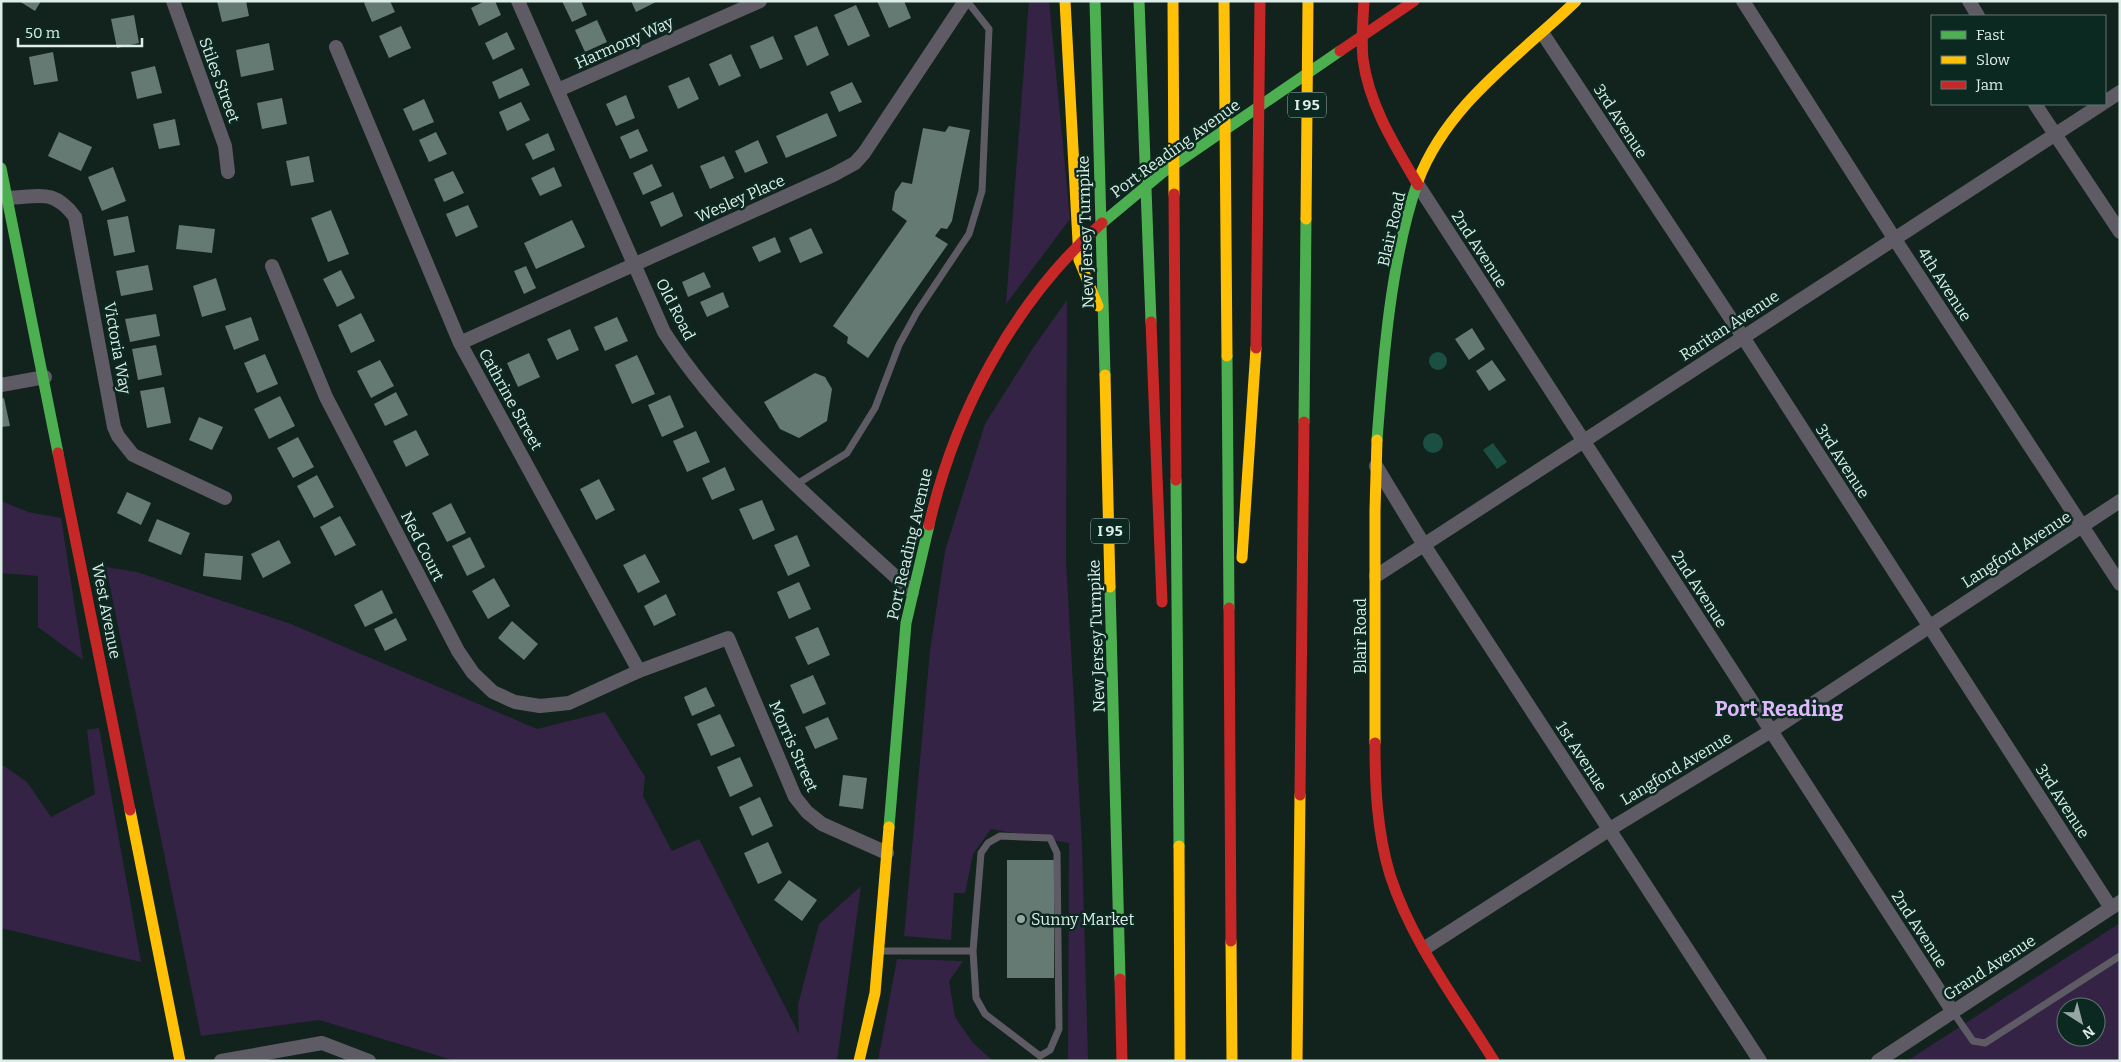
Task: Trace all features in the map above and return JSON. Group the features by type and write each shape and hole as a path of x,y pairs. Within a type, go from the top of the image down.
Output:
{"main road":[{"path":"1065,1 1079,260 1104,322"},
{"name":"New Jersey Turnpike","path":"1095,1 1122,1061"},
{"path":"1139,1 1163,611"},
{"path":"1173,1 1180,1061"},
{"path":"1224,1 1232,1061"},
{"path":"1229,694 1244,533 1256,362 1260,244 1260,1"},
{"name":"I 95","path":"1297,1061 1308,1"},
{"path":"1364,1 1362,41 1368,85 1389,136 1418,185"},
{"path":"1397,12 1408,1"},
{"name":"Port Reading Avenue","path":"859,1061 875,993 906,623 939,480 959,426 982,380 1013,327 1052,276 1089,236 1126,202 1162,173 1414,1"},
{"path":"1418,185 1429,157 1464,106 1543,34 1576,1"},
{"path":"1306,208 1319,51"},
{"name":"West Avenue","path":"1,168 45,377 180,1061"},
{"name":"Blair Road","path":"1418,185 1402,245 1393,296 1376,466 1376,791 1378,821 1393,884 1407,916 1494,1061"},
{"path":"1166,669 1179,932"}],"street":[{"name":"Stiles Street","path":"173,1 225,146 228,172"},
{"name":"Old Road","path":"518,1 664,332 675,350 751,441 912,592"},
{"name":"Harmony Way","path":"558,90 760,1"},
{"name":"Wesley Place","path":"460,343 839,173 855,163 864,154 966,1"},
{"name":"4th Avenue","path":"1743,1 1894,238 2120,584"},
{"path":"1969,1 1977,15"},
{"name":"3rd Avenue","path":"1543,34 1929,626 2115,905"},
{"name":"Cathrine Street","path":"336,47 460,343 639,671"},
{"name":"Raritan Avenue","path":"2106,101 2120,92"},
{"path":"2036,105 2120,232"},
{"name":"Raritan Avenue","path":"1376,576 2100,105"},
{"name":"2nd Avenue","path":"1418,185 1953,1012"},
{"name":"Victoria Way","path":"7,198 52,197 61,200 75,217 114,427 125,446 133,455 225,498"},
{"name":"Ned Court","path":"272,266 326,397 458,651 473,673 493,692 515,702 540,706 569,704 639,671"},
{"path":"1,385 45,377"},
{"name":"1st Avenue","path":"1376,466 1424,545 1760,1061"},
{"name":"Langford Avenue","path":"1425,948 1610,829 1771,731 2120,501"},
{"name":"Morris Street","path":"639,671 728,638 795,797 807,812 822,824 887,853"},
{"name":"Grand Avenue","path":"1878,1061 2115,905"},
{"path":"221,1061 322,1043 369,1061"}],"lane":[{"path":"797,484 847,453 875,408 899,345 917,312 969,234 982,191 989,29 966,1"},
{"path":"1000,836 1050,838 1057,853 1059,1029 1050,1050 1040,1056 985,1014 976,998 973,951 981,853 988,843 1000,836"},
{"path":"879,951 973,951"},
{"path":"1953,1012 1973,1041 1985,1043 2120,956"}],"shaded area":[{"path":"1029,1 1049,1 1070,219 1006,304"},
{"path":"1067,300 1066,561 1082,845 1088,1061 1068,1061 1069,843 991,829 973,854 965,893 954,893 951,940 904,936 930,651 945,551 985,424 1033,348"},
{"path":"1438,352 1444,355 1447,361 1444,367 1438,370 1432,367 1429,361 1432,355"},
{"path":"1433,433 1440,436 1443,443 1440,450 1433,453 1426,450 1423,443 1426,436"},
{"path":"1493,443 1507,462 1497,469 1483,450"},
{"path":"1,501 28,512 61,518 83,660 38,627 38,576 1,573"},
{"path":"106,567 137,572 291,624 537,729 605,712 645,777 643,796 672,851 699,839 799,1034 798,1005 819,924 861,886 837,1061 456,1061 319,1020 201,1036"},
{"path":"99,728 141,962 1,928 1,764 27,782 51,817 95,794 87,730"},
{"path":"2120,923 2120,1061 1907,1061"},
{"path":"897,959 963,961 949,981 955,1017 973,1043 993,1061 878,1061"}],"building":[{"path":"19,1 41,1 35,11"},
{"path":"217,1 246,1 249,16 222,22"},
{"path":"368,1 390,1 395,12 372,22 364,3"},
{"path":"485,1 495,1 501,15 479,26 471,8"},
{"path":"562,1 581,1 587,15 572,22"},
{"path":"631,1 658,1 636,12"},
{"path":"877,1 904,1 911,18 889,28"},
{"path":"856,5 870,36 848,46 834,15"},
{"path":"134,15 139,43 117,48 111,19"},
{"path":"597,20 607,42 585,52 575,30"},
{"path":"401,26 411,48 389,58 379,36"},
{"path":"817,26 829,55 807,66 794,36"},
{"path":"507,32 515,49 493,60 485,43"},
{"path":"773,36 783,59 760,69 750,46"},
{"path":"269,43 274,70 241,77 236,50"},
{"path":"53,52 58,81 34,85 29,57"},
{"path":"731,54 741,76 719,86 709,64"},
{"path":"155,66 162,93 137,99 131,72"},
{"path":"522,68 530,85 499,99 492,82"},
{"path":"689,77 699,99 678,109 668,86"},
{"path":"852,82 862,102 839,112 830,92"},
{"path":"626,95 635,118 616,126 606,104"},
{"path":"282,98 287,124 262,129 257,103"},
{"path":"424,99 434,122 413,131 403,109"},
{"path":"521,102 530,120 507,131 499,112"},
{"path":"827,113 837,136 786,158 776,136"},
{"path":"175,119 180,145 159,149 153,124"},
{"path":"949,126 970,130 952,221 947,229 941,228 935,236 948,244 868,358 847,343 848,337 833,326 907,221 892,210 895,192 902,182 912,184 923,128 945,132"},
{"path":"638,129 648,151 630,159 620,137"},
{"path":"59,132 92,147 81,171 48,156"},
{"path":"436,132 447,154 429,162 419,140"},
{"path":"548,133 555,150 533,160 525,144"},
{"path":"758,140 768,163 745,173 735,151"},
{"path":"309,156 314,182 291,186 286,161"},
{"path":"724,156 734,178 710,189 700,166"},
{"path":"652,164 662,186 643,195 633,173"},
{"path":"113,167 126,201 102,211 88,177"},
{"path":"554,167 562,186 540,196 531,178"},
{"path":"453,171 464,193 444,202 434,179"},
{"path":"673,192 683,216 661,227 650,202"},
{"path":"468,205 478,227 456,237 446,214"},
{"path":"331,210 349,254 328,262 311,218"},
{"path":"128,216 135,252 114,256 107,220"},
{"path":"572,220 585,247 536,269 524,243"},
{"path":"179,225 215,229 212,253 176,249"},
{"path":"811,228 823,253 800,263 789,238"},
{"path":"775,237 781,252 759,262 752,247"},
{"path":"148,265 153,290 121,296 116,271"},
{"path":"526,266 536,288 524,294 514,271"},
{"path":"341,270 355,298 337,307 323,279"},
{"path":"704,272 711,287 688,297 682,282"},
{"path":"216,278 226,310 202,317 193,286"},
{"path":"723,292 729,307 707,317 700,302"},
{"path":"361,313 375,341 351,353 338,325"},
{"path":"156,314 160,336 130,342 125,319"},
{"path":"251,317 259,340 234,350 225,326"},
{"path":"617,317 628,341 605,351 594,327"},
{"path":"1472,328 1485,349 1469,360 1455,339"},
{"path":"570,329 579,350 557,360 547,339"},
{"path":"156,345 162,375 138,380 132,349"},
{"path":"529,353 540,377 518,387 507,363"},
{"path":"265,354 278,384 257,393 244,363"},
{"path":"637,355 655,394 632,404 615,365"},
{"path":"380,360 394,386 371,398 357,371"},
{"path":"1492,360 1506,380 1489,391 1476,371"},
{"path":"815,373 825,377 832,389 827,421 799,438 780,429 764,402"},
{"path":"164,387 171,423 147,428 140,391"},
{"path":"396,392 408,415 385,426 374,404"},
{"path":"670,395 684,427 662,437 648,405"},
{"path":"280,396 295,426 269,439 254,409"},
{"path":"4,398 10,426 1,427 1,399"},
{"path":"199,417 223,427 212,450 189,440"},
{"path":"416,430 429,455 406,467 393,441"},
{"path":"696,431 710,462 687,472 673,441"},
{"path":"298,437 314,467 293,478 277,448"},
{"path":"725,467 735,490 712,500 702,478"},
{"path":"317,475 334,507 314,518 297,486"},
{"path":"599,479 615,510 596,520 580,489"},
{"path":"127,492 151,503 141,525 117,513"},
{"path":"762,500 775,530 753,540 739,509"},
{"path":"451,503 466,533 447,542 432,513"},
{"path":"340,516 356,545 335,556 320,527"},
{"path":"157,519 190,533 181,555 148,541"},
{"path":"797,535 810,566 788,576 774,545"},
{"path":"470,537 485,567 467,576 452,546"},
{"path":"279,540 291,563 263,578 251,554"},
{"path":"205,553 243,556 241,580 203,576"},
{"path":"645,554 660,582 638,593 623,565"},
{"path":"494,578 510,606 488,619 472,591"},
{"path":"799,582 811,609 789,619 777,592"},
{"path":"382,590 393,613 365,627 354,605"},
{"path":"666,594 676,615 654,626 644,606"},
{"path":"396,618 407,640 385,651 374,629"},
{"path":"512,621 538,644 524,660 498,638"},
{"path":"818,627 830,655 808,665 795,637"},
{"path":"813,675 826,704 803,714 790,685"},
{"path":"706,687 715,706 692,716 684,697"},
{"path":"720,714 735,746 711,756 697,724"},
{"path":"828,717 838,739 815,749 805,727"},
{"path":"740,757 753,786 730,797 717,767"},
{"path":"843,775 867,778 863,809 839,806"},
{"path":"760,797 773,826 752,836 739,807"},
{"path":"768,842 782,873 758,884 744,853"},
{"path":"1007,860 1054,860 1054,978 1007,978"},
{"path":"789,880 817,900 802,921 774,900"}],"traffic: fast":[{"path":"1095,1 1105,375"},
{"path":"1139,1 1151,322"},
{"path":"1102,223 1162,173 1340,51"},
{"path":"1,168 58,453"},
{"path":"1377,440 1385,343 1395,275 1401,242 1418,181"},
{"path":"1304,422 1306,219"},
{"path":"1227,356 1229,608"},
{"path":"1176,480 1179,846"},
{"path":"889,827 906,623 929,525"},
{"path":"1110,587 1120,979"}],"traffic: slow":[{"path":"1065,1 1079,260 1098,306"},
{"path":"1173,1 1174,194"},
{"path":"1224,1 1227,356"},
{"path":"1306,219 1308,1"},
{"path":"1418,181 1431,153 1447,128 1466,105 1486,83 1576,1"},
{"path":"1242,558 1256,348"},
{"path":"1105,375 1110,587"},
{"path":"1375,743 1375,510 1377,440"},
{"path":"1297,1061 1300,795"},
{"path":"130,810 180,1061"},
{"path":"859,1061 875,993 889,827"},
{"path":"1179,846 1180,1061"},
{"path":"1231,941 1232,1061"}],"traffic: jam":[{"path":"1256,348 1260,1"},
{"path":"1364,1 1362,52 1366,76 1384,125 1418,185"},
{"path":"1340,51 1414,1"},
{"path":"1174,194 1176,480"},
{"path":"929,525 940,483 955,441 972,400 992,361 1015,323 1042,287 1070,254 1102,223"},
{"path":"1151,322 1162,602"},
{"path":"1300,795 1304,422"},
{"path":"58,453 130,810"},
{"path":"1229,608 1231,941"},
{"path":"1375,743 1376,793 1382,842 1390,875 1399,900 1436,971 1494,1061"},
{"path":"1120,979 1122,1061"}],"place":[{"name":"Sunny Market","path":"1021,919"}],"district":[{"name":"Port Reading","path":"1779,709"}]}
